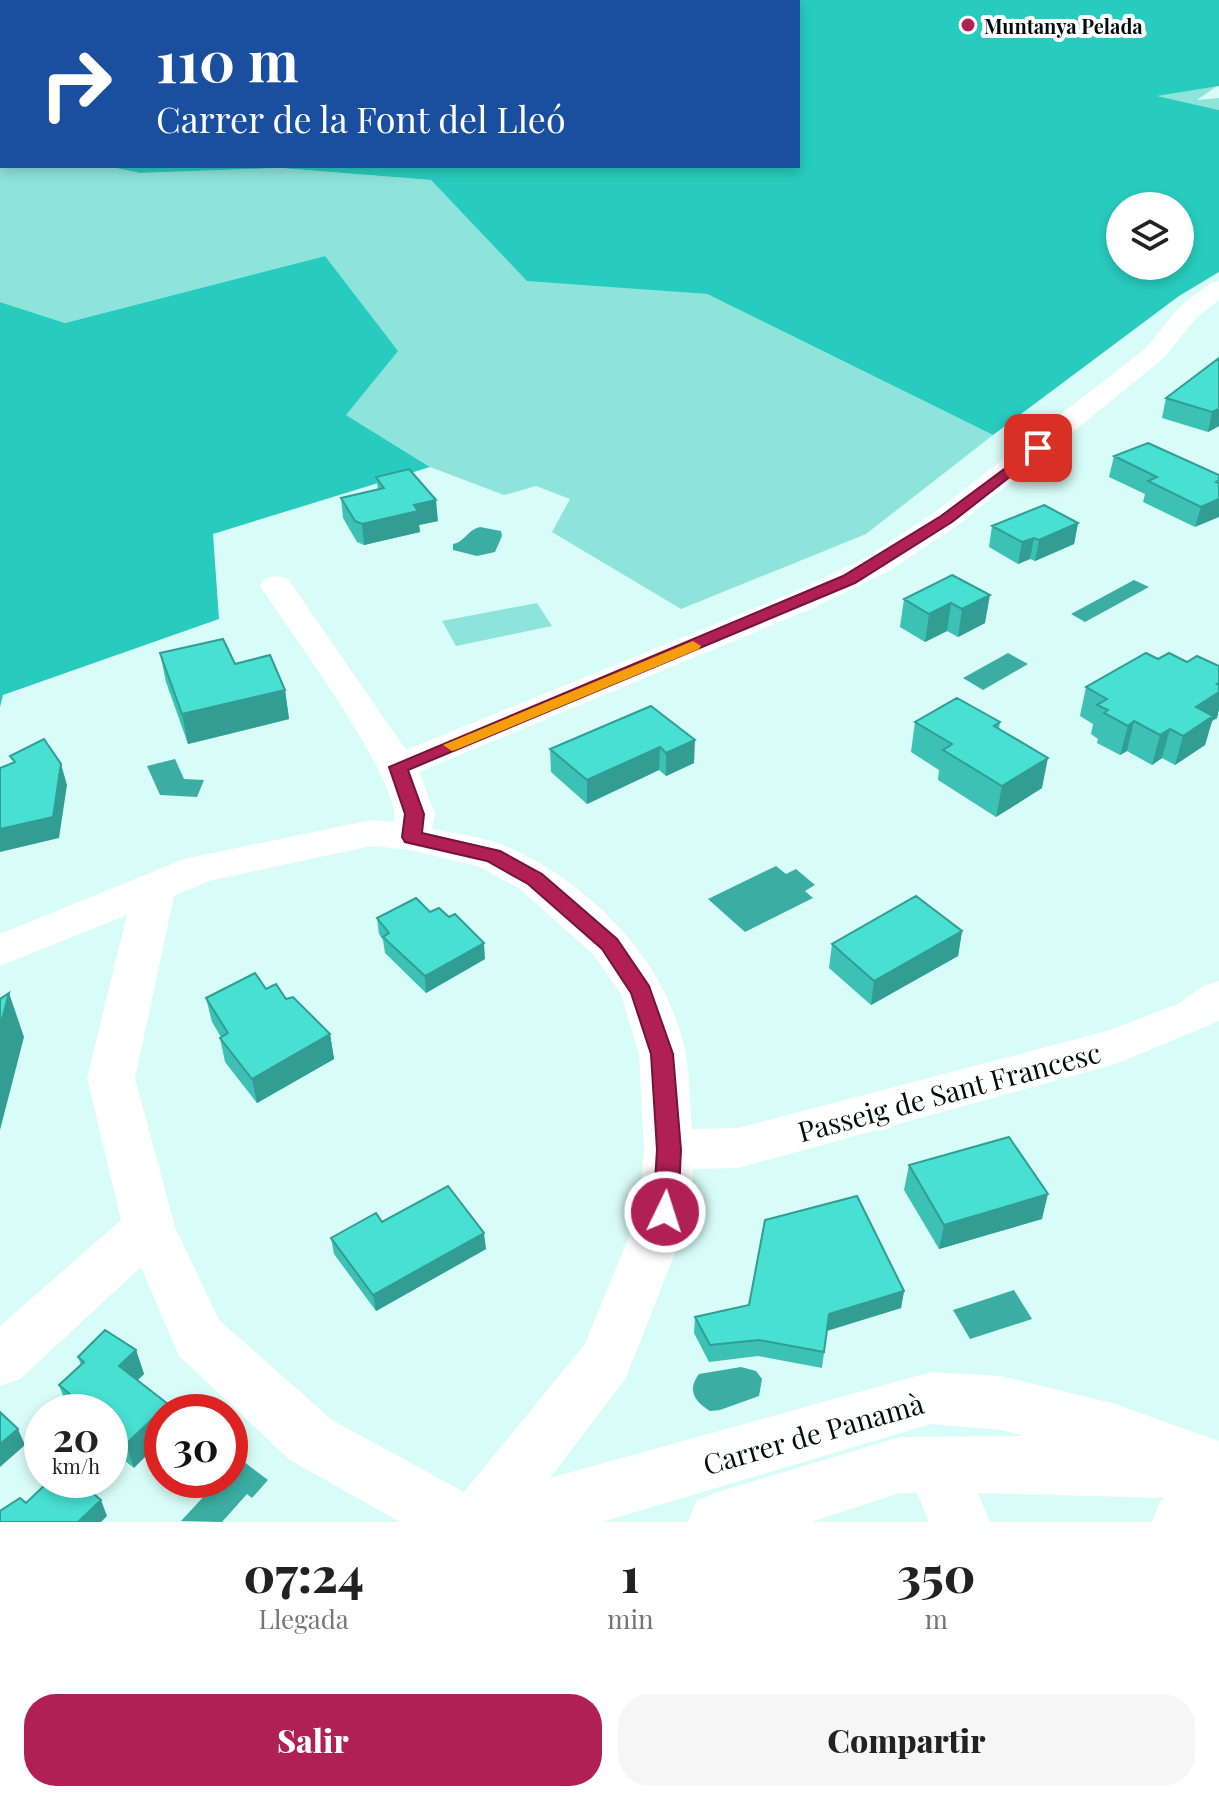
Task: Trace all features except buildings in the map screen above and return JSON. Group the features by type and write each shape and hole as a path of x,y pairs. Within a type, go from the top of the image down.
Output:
{"street":[{"path":"398,767 801,601 876,565 946,519 1155,353 1187,313 1219,288"},
{"path":"276,586 398,767 415,814 411,837"},
{"path":"0,951 199,869 309,843 371,833 411,837 493,856 535,879 565,902 609,944 642,991 658,1039 669,1150 665,1212 606,1360 479,1522"},
{"path":"155,885 111,1078 149,1227 199,1338 311,1440 459,1522"},
{"name":"Passeig de Sant Francesc","path":"669,1150 738,1148 1101,1050 1194,1016 1219,998"},
{"path":"0,1361 149,1227"},
{"name":"Carrer de Panamà","path":"500,1522 931,1398 1001,1403 1112,1430 1219,1470"},
{"name":"Carrer de Panamà","path":"718,1522 900,1465 1026,1464 1219,1470"},
{"path":"935,1465 960,1522"},
{"path":"1182,1522 1219,1507"}],"shaded area":[{"path":"800,0 1219,0 1219,86 1157,96 1219,110 1219,272 1179,296 993,435 707,294 527,281 431,180 280,168 800,168"},
{"path":"1217,86 1197,100 1219,98 1219,110 1155,96"},
{"path":"0,168 116,168 140,173 280,168 431,180 527,280 707,294 993,435 866,534 681,609 552,532 570,499 536,486 504,495 430,467 346,415 325,256 65,323 0,302"},
{"path":"116,168 280,168 140,173"},
{"path":"325,256 398,351 346,415 430,467 213,534 219,619 3,695 0,707 0,302 65,323"},
{"path":"480,527 501,531 495,552 477,556 453,550 453,544"},
{"path":"1134,580 1149,587 1085,622 1071,614"},
{"path":"537,603 552,626 456,646 442,621"},
{"path":"1008,653 1028,664 983,690 963,678"},
{"path":"175,759 184,779 204,780 197,797 160,795 147,766"},
{"path":"776,866 786,874 796,869 815,885 805,891 813,898 745,932 708,899"},
{"path":"1014,1290 1032,1319 970,1339 953,1310"},
{"path":"741,1367 756,1371 762,1379 759,1396 710,1411 696,1399 693,1385 699,1374"},
{"path":"248,1465 268,1480 252,1498 248,1495"},
{"path":"202,1498 243,1498 222,1522 181,1521"}],"slow traffic":[{"path":"452,745 693,646"}],"place":[{"name":"Muntanya Pelada","path":"968,25"}],"route":[{"path":"665,1212 669,1150 662,1054 642,991 609,944 565,902 535,879 493,856 411,837 415,814 398,767 849,580 946,519 1038,448"}]}
